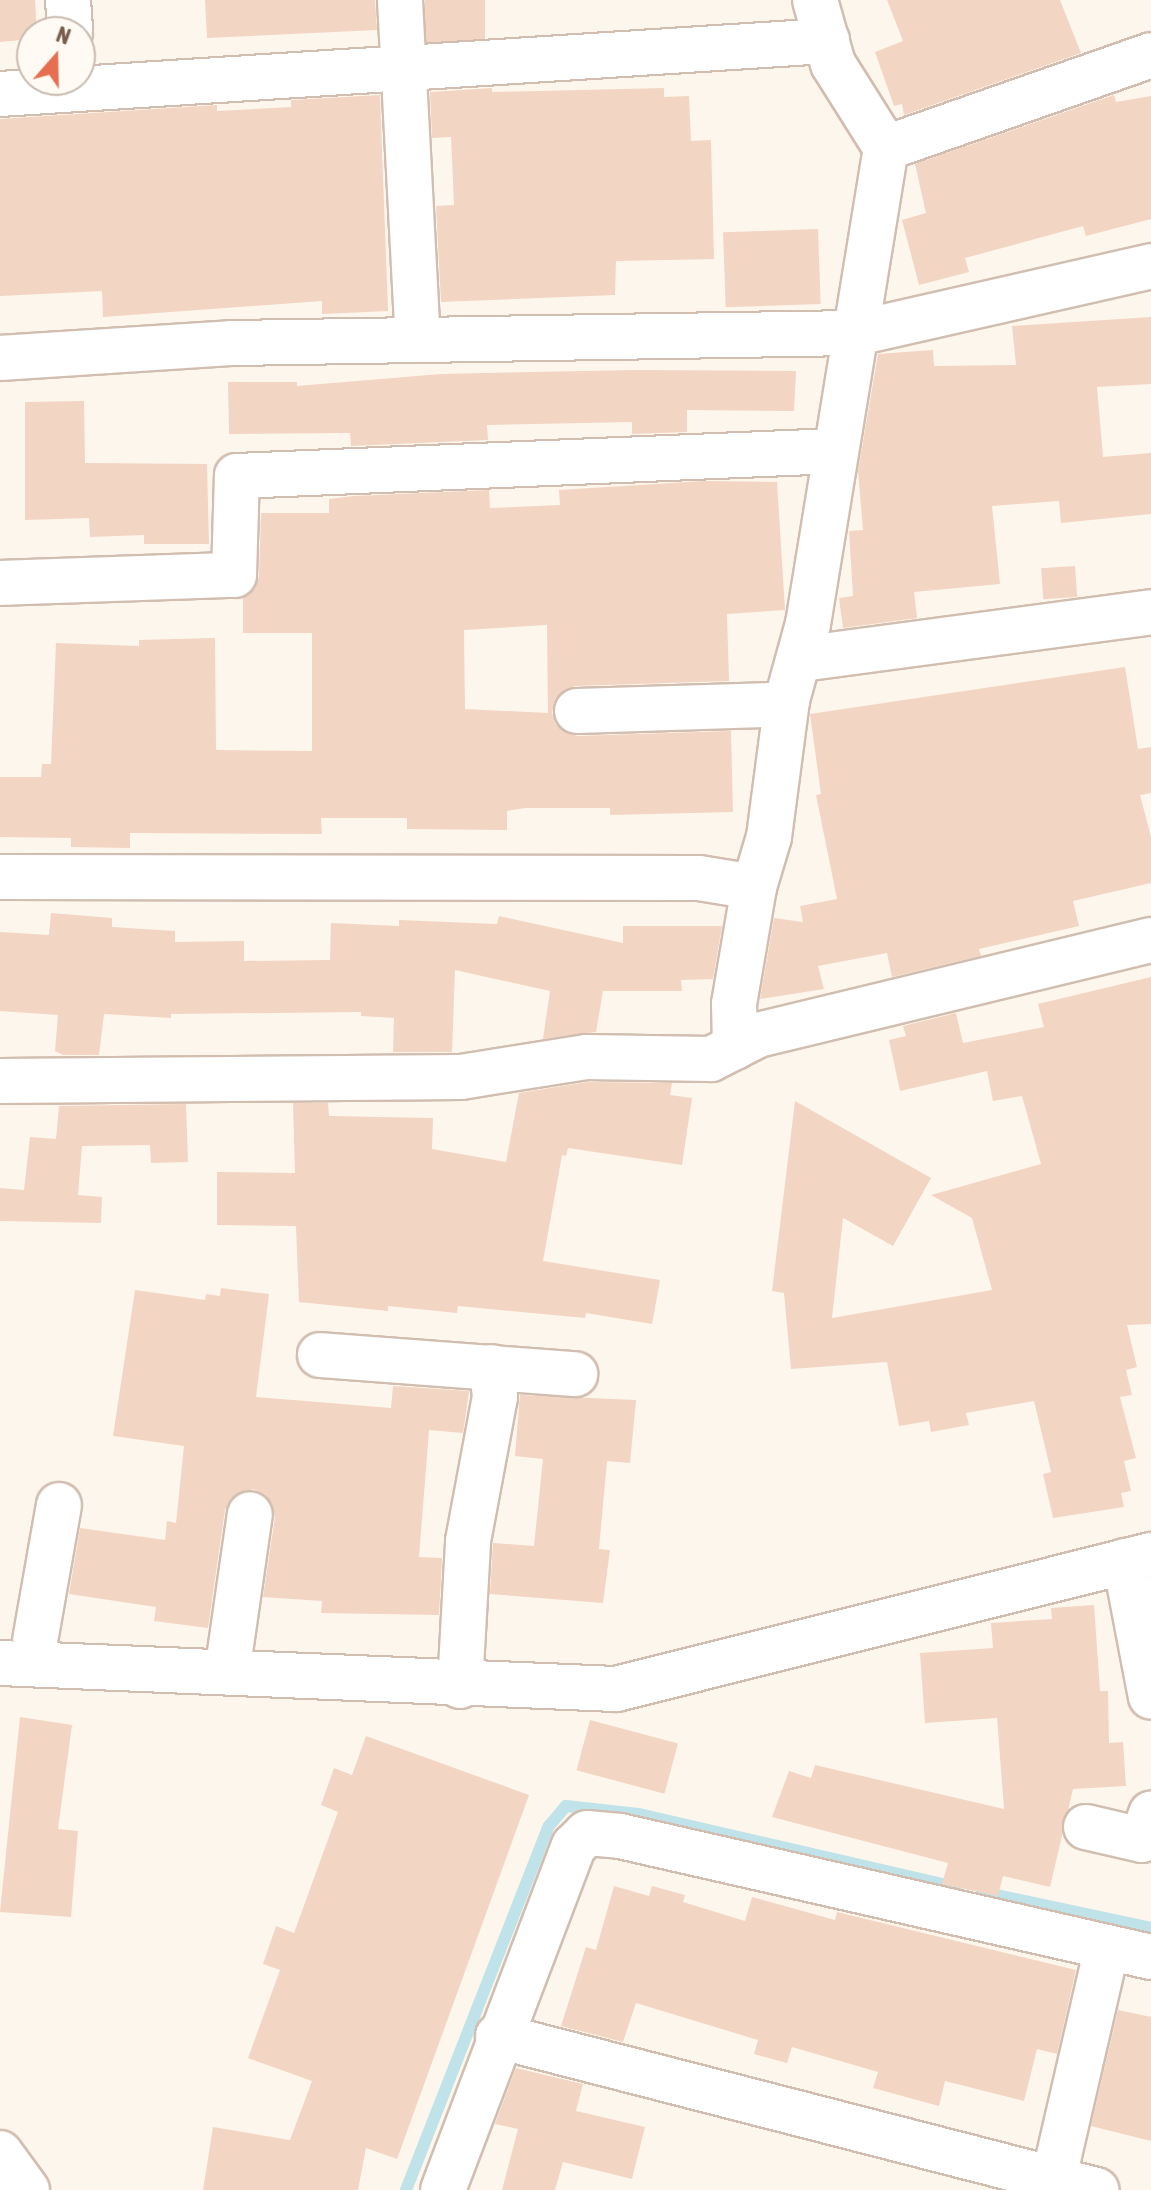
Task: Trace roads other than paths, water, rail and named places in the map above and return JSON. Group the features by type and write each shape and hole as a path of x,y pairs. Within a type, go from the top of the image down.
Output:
{"street":[{"path":"400,0 418,339"},
{"path":"735,1047 734,1004 754,887 769,837 787,700 801,659 886,148 833,64 815,0"},
{"path":"96,83 827,41"},
{"path":"886,148 1151,55"},
{"path":"0,358 232,343 857,333 1151,266"},
{"path":"0,583 234,575 237,476 835,451"},
{"path":"801,659 1151,612"},
{"path":"577,711 772,705 787,700"},
{"path":"0,877 699,878 754,887"},
{"path":"0,1081 461,1077 586,1057 711,1059 758,1035 1151,940"},
{"path":"320,1355 575,1374"},
{"path":"460,1686 468,1541 495,1397 492,1367"},
{"path":"59,1505 17,1652 460,1686 616,1689 1138,1558 1151,1697"},
{"path":"230,1652 250,1514"},
{"path":"1086,1827 1142,1840 1151,1814"},
{"path":"443,2190 498,2036 574,1846 587,1833 620,1836 1151,1957"},
{"path":"1053,2184 1107,1948"},
{"path":"498,2036 1053,2184 1096,2190"},
{"path":"0,2153 27,2190"}],"waterway":[{"path":"406,2190 549,1826 566,1806 639,1814 956,1887"},
{"path":"982,1892 1151,1928"}]}
